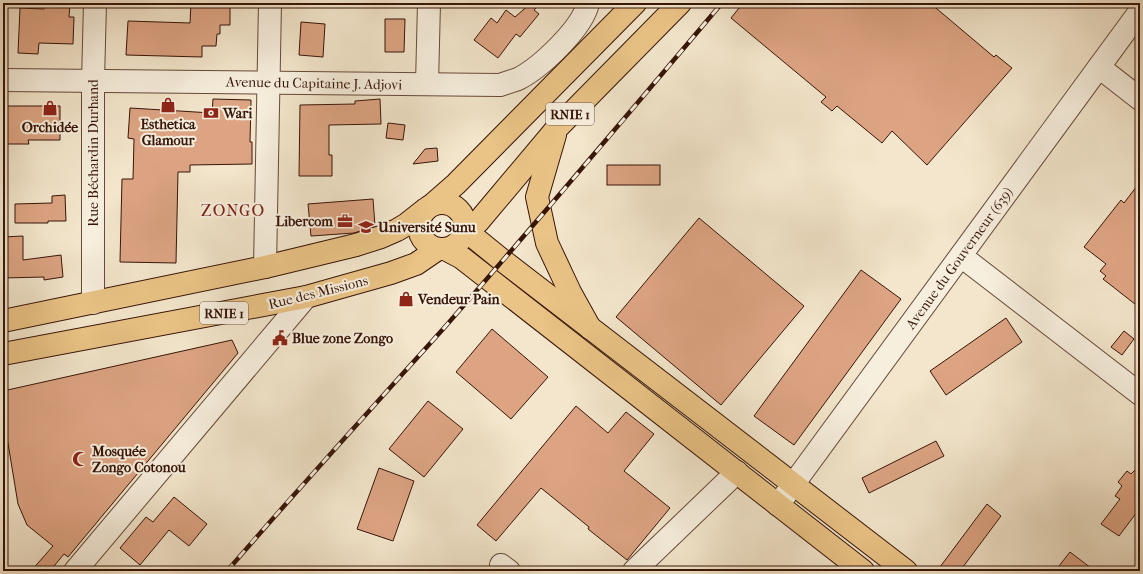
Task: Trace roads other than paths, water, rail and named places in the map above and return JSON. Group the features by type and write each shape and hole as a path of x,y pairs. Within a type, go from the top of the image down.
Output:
{"main road":[{"name":"RNIE 1","path":"3,321 265,267 381,237 407,224 456,184 635,3"},
{"name":"RNIE 1","path":"429,207 421,215 419,222 421,236 431,247 442,249 452,247 458,243 463,237 465,228 478,222 484,217 507,187 557,128 680,3"},
{"path":"557,128 537,197 547,242 570,292 590,328"},
{"path":"429,207 439,203 446,203 459,210 463,216 465,228 590,328 906,571"},
{"path":"442,249 462,258 863,571"},
{"name":"Rue des Missions","path":"3,354 306,298 392,273 416,264 442,249"}],"street":[{"name":"Rue Béchardin Durhand","path":"93,303 93,81 95,3"},
{"path":"265,267 270,3"},
{"path":"427,84 429,3"},
{"name":"Avenue du Capitaine J. Adjovi","path":"3,80 500,85 518,79 536,68 573,31 587,9 588,3"},
{"name":"Avenue du Gouverneur (639)","path":"778,505 1140,11"},
{"path":"1099,68 1140,98"},
{"path":"961,256 1140,394"},
{"path":"75,571 306,298"},
{"path":"634,571 737,472"}],"railway":[{"path":"227,571 479,288 722,3"}],"place":[{"name":"Esthetica Glamour","path":"168,105"},
{"name":"Orchidée","path":"50,108"},
{"name":"Wari","path":"211,113"},
{"name":"Libercom","path":"345,221"},
{"name":"Université Sunu","path":"366,227"},
{"name":"Vendeur Pain","path":"406,299"},
{"name":"Blue zone Zongo","path":"280,338"},
{"name":"Mosquée Zongo Cotonou","path":"80,459"}],"district":[{"name":"ZONGO","path":"233,210"}]}
